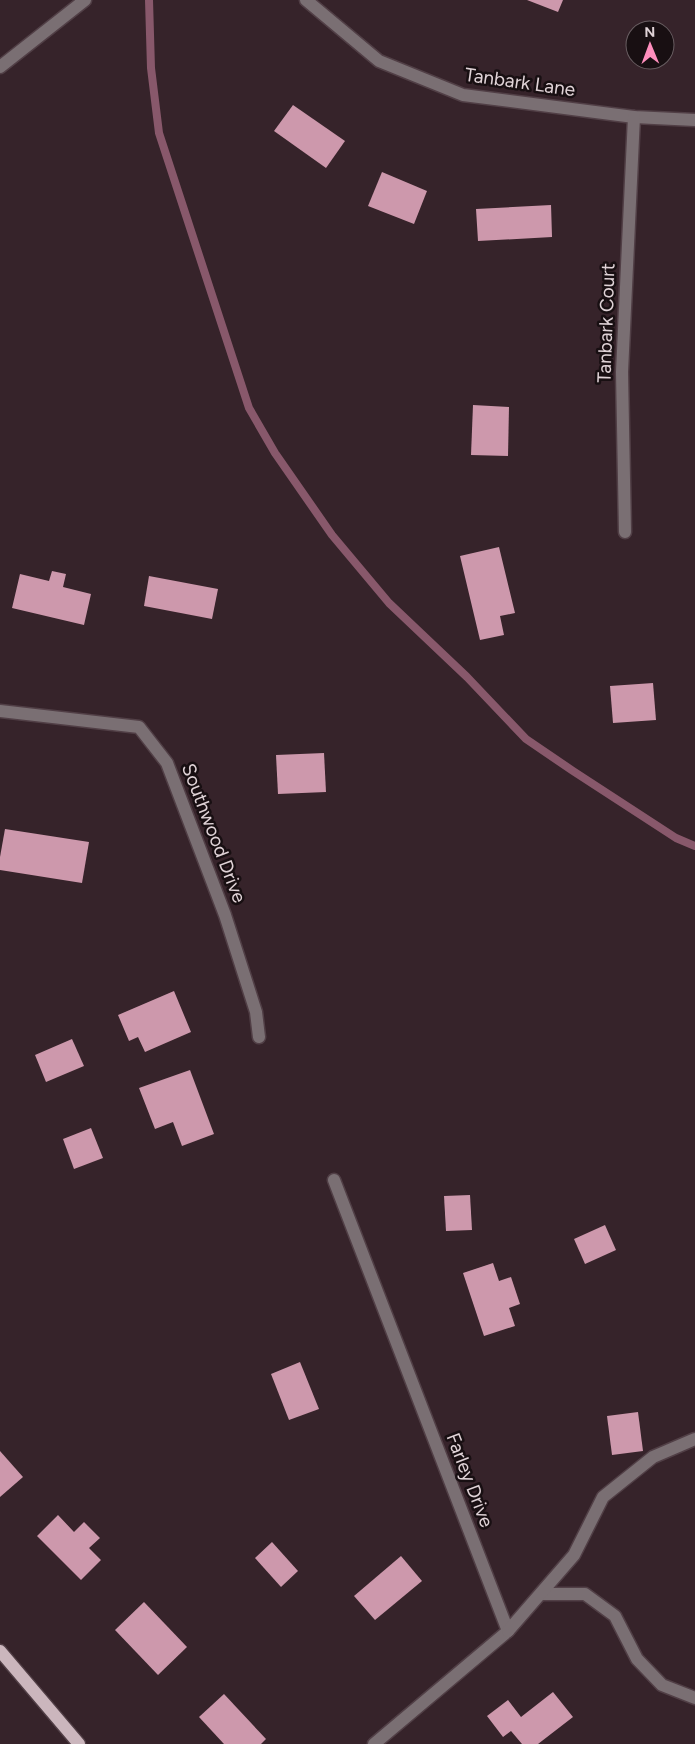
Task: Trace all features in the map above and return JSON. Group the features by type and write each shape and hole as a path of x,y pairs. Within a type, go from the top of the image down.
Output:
{"main road":[{"path":"0,1651 79,1744"}],"street":[{"path":"0,67 85,0"},
{"name":"Tanbark Lane","path":"306,0 379,61 463,95 634,117 695,120"},
{"name":"Tanbark Court","path":"625,532 622,372 634,117"},
{"name":"Southwood Drive","path":"0,710 138,727 150,741 167,763 225,915 256,1012 259,1037"},
{"name":"Farley Drive","path":"334,1180 508,1631"},
{"path":"374,1744 508,1631 574,1556 603,1497 653,1457 695,1439"},
{"path":"540,1594 585,1594 615,1616 637,1659 662,1685 695,1698"}],"building":[{"path":"527,0 563,0 558,12"},
{"path":"293,105 345,141 326,168 274,131"},
{"path":"382,172 427,191 414,224 368,206"},
{"path":"551,205 552,237 478,241 476,209"},
{"path":"473,405 509,407 508,456 471,455"},
{"path":"499,547 515,613 500,616 504,635 480,640 460,556"},
{"path":"52,571 66,574 63,587 91,594 84,625 12,608 20,574 49,581"},
{"path":"149,576 218,589 212,619 144,606"},
{"path":"653,683 656,720 613,723 610,686"},
{"path":"324,753 326,792 278,794 276,755"},
{"path":"5,829 89,842 82,883 0,870 0,857"},
{"path":"174,991 191,1032 145,1052 138,1037 129,1041 118,1015"},
{"path":"72,1039 84,1066 46,1082 35,1055"},
{"path":"190,1070 214,1134 182,1146 173,1122 155,1129 139,1088"},
{"path":"91,1128 103,1158 74,1169 63,1139"},
{"path":"470,1195 472,1230 446,1231 444,1196"},
{"path":"605,1225 616,1250 585,1264 574,1239"},
{"path":"493,1263 499,1281 511,1277 520,1304 509,1308 515,1326 484,1336 463,1273"},
{"path":"300,1362 319,1409 289,1420 271,1374"},
{"path":"638,1412 643,1451 612,1455 607,1416"},
{"path":"0,1451 23,1477 0,1497"},
{"path":"58,1515 74,1532 84,1522 100,1538 89,1548 101,1560 81,1580 37,1536"},
{"path":"272,1542 298,1571 281,1587 255,1558"},
{"path":"401,1556 422,1581 375,1620 354,1596"},
{"path":"144,1602 187,1647 158,1675 115,1630"},
{"path":"553,1692 573,1717 538,1744 522,1744 511,1731 503,1737 487,1716 508,1700 521,1717"},
{"path":"224,1694 266,1739 261,1744 224,1744 199,1717"}],"waterway":[{"path":"149,0 151,68 159,133 249,408 275,453 332,535 389,603 467,677 526,739 676,838 695,846"}]}
